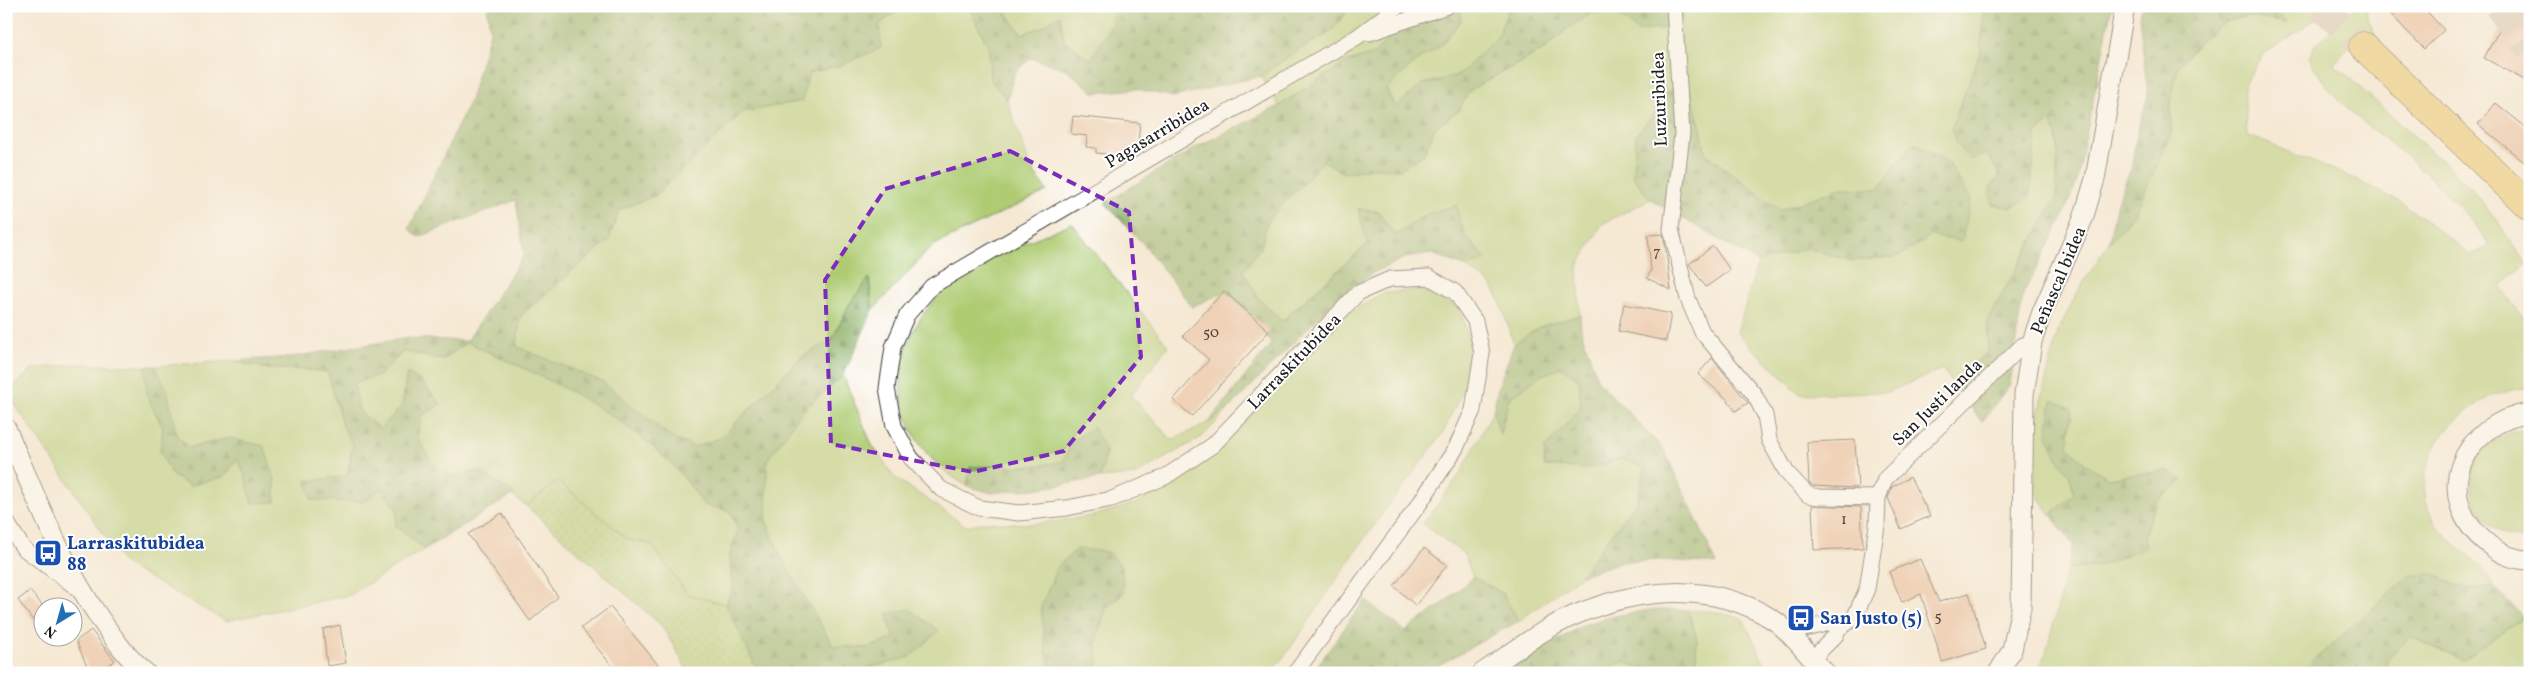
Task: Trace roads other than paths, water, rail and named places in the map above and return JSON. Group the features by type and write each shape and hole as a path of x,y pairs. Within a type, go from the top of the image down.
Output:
{"highway":[{"path":"2363,46 2530,207"}],"street":[{"name":"Pagasarribidea","path":"932,286 1356,37 1398,6"},
{"path":"1356,37 1447,6"},
{"name":"Luzuribidea","path":"1674,6 1682,134 1671,229 1688,299 1702,332 1754,394 1765,415 1769,440 1786,473 1808,495 1819,497 1878,498"},
{"name":"Peñascal bidea","path":"1998,673 2012,650 2021,608 2024,395 2032,342 2042,312 2083,219 2095,179 2125,6"},
{"name":"Larraskitubidea","path":"932,286 907,316 893,347 887,388 894,426 911,458 941,489 979,508 1019,514 1067,508 1112,499 1165,477 1213,445 1358,293 1390,279 1429,277 1454,292 1475,321 1482,353 1473,410 1456,448 1420,503 1295,673"},
{"name":"San Justi landa","path":"1814,666 1836,635 1838,629 1854,618 1867,589 1877,526 1878,498 1886,479 2023,345 2032,342"},
{"path":"2530,413 2510,418 2491,426 2480,436 2469,448 2458,468 2457,486 2461,513 2476,536 2498,552 2520,560 2530,560"},
{"path":"6,428 54,540 80,591 117,643 146,673"},
{"path":"6,521 23,548 80,591"},
{"path":"1482,673 1536,637 1575,615 1643,593 1674,592 1710,596 1742,605 1773,620 1788,633 1814,666 1826,673"},
{"path":"1788,633 1830,623 1838,629"}],"tunnel":[{"path":"2320,6 2363,46"},
{"path":"2498,6 2530,49"}],"place":[{"name":"Larraskitubidea 88","path":"48,553"},
{"name":"San Justo (5)","path":"1801,618"}]}
